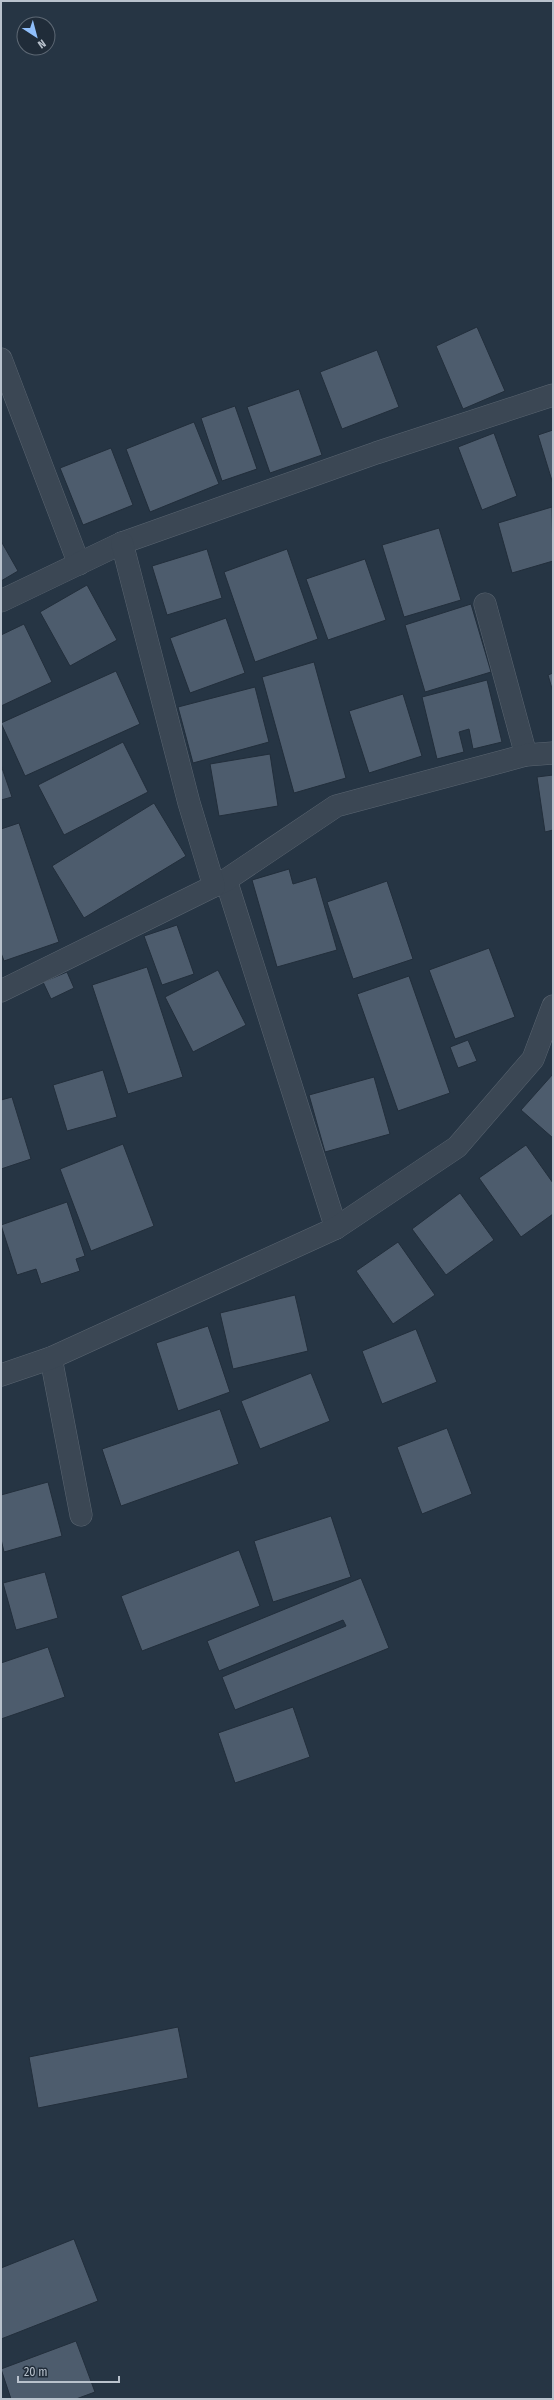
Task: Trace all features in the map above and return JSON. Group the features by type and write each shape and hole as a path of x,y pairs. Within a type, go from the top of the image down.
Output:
{"street":[{"path":"1,359 79,564"},
{"path":"1,600 122,543 369,455 553,395"},
{"path":"122,543 188,796 220,883 336,1228"},
{"path":"484,604 526,755"},
{"path":"1,991 220,883 336,806 526,755 553,753"},
{"path":"1,1375 51,1358 336,1228 457,1147 533,1059 553,1006"},
{"path":"51,1358 81,1515"}],"building":[{"path":"477,327 505,391 463,409 436,346"},
{"path":"377,350 399,407 342,429 320,372"},
{"path":"299,389 322,455 270,473 247,407"},
{"path":"235,406 257,469 222,481 201,418"},
{"path":"194,422 219,484 150,512 126,449"},
{"path":"553,430 553,484 538,435"},
{"path":"494,433 517,496 482,510 458,447"},
{"path":"111,448 133,505 83,525 60,468"},
{"path":"552,507 553,561 512,573 498,523"},
{"path":"439,528 461,600 404,617 382,545"},
{"path":"1,541 18,571 1,581"},
{"path":"207,549 222,598 167,615 152,566"},
{"path":"287,549 318,639 255,662 224,572"},
{"path":"365,559 386,620 328,640 306,579"},
{"path":"87,585 117,640 70,666 40,612"},
{"path":"471,604 491,672 425,692 405,625"},
{"path":"226,618 245,673 190,693 170,638"},
{"path":"24,624 52,682 1,706 1,635"},
{"path":"314,662 346,778 294,793 262,677"},
{"path":"116,671 140,724 25,776 1,723"},
{"path":"553,673 553,692 548,675"},
{"path":"487,680 502,742 473,749 469,729 459,732 464,752 437,759 422,697"},
{"path":"255,687 269,742 193,763 178,707"},
{"path":"403,694 422,756 369,773 349,711"},
{"path":"123,742 148,792 64,835 38,785"},
{"path":"270,754 278,806 219,816 210,764"},
{"path":"1,765 12,797 1,800"},
{"path":"553,775 553,830 545,832 537,777"},
{"path":"154,803 186,856 84,918 52,866"},
{"path":"19,823 59,942 4,961 1,953 1,829"},
{"path":"289,869 293,884 316,877 337,950 277,967 252,880"},
{"path":"387,881 413,959 353,979 327,902"},
{"path":"177,925 194,974 162,985 144,936"},
{"path":"489,948 515,1017 455,1039 429,970"},
{"path":"147,967 183,1077 128,1094 92,985"},
{"path":"218,970 246,1025 193,1052 165,997"},
{"path":"67,972 74,988 51,999 43,982"},
{"path":"409,976 450,1093 398,1111 357,994"},
{"path":"468,1040 477,1061 458,1068 450,1047"},
{"path":"103,1070 117,1117 67,1131 53,1085"},
{"path":"553,1074 553,1138 521,1110"},
{"path":"374,1077 390,1134 325,1152 309,1095"},
{"path":"12,1097 31,1159 1,1169 1,1100"},
{"path":"123,1144 154,1226 91,1251 60,1169"},
{"path":"526,1145 553,1183 553,1214 521,1237 479,1178"},
{"path":"460,1193 494,1240 446,1275 412,1229"},
{"path":"67,1202 85,1256 76,1259 80,1271 41,1284 36,1269 17,1275 1,1225"},
{"path":"398,1242 435,1295 393,1324 356,1271"},
{"path":"295,1295 308,1351 233,1369 220,1313"},
{"path":"208,1326 230,1392 178,1411 156,1343"},
{"path":"416,1329 437,1382 382,1404 362,1351"},
{"path":"311,1373 330,1421 260,1449 241,1401"},
{"path":"220,1409 239,1464 121,1506 102,1449"},
{"path":"447,1428 472,1494 422,1514 397,1447"},
{"path":"48,1482 62,1536 4,1552 1,1539 1,1495"},
{"path":"331,1516 351,1577 273,1602 254,1541"},
{"path":"239,1550 260,1606 142,1651 121,1596"},
{"path":"45,1572 58,1618 16,1630 3,1583"},
{"path":"361,1578 389,1648 235,1710 222,1677 346,1626 343,1620 219,1671 207,1641"},
{"path":"48,1647 65,1697 1,1719 1,1663"},
{"path":"293,1707 310,1757 235,1783 218,1733"},
{"path":"178,2027 188,2078 38,2108 29,2057"},
{"path":"74,2239 98,2301 1,2339 1,2268"},
{"path":"76,2341 95,2392 76,2399 11,2399 1,2369"}]}
